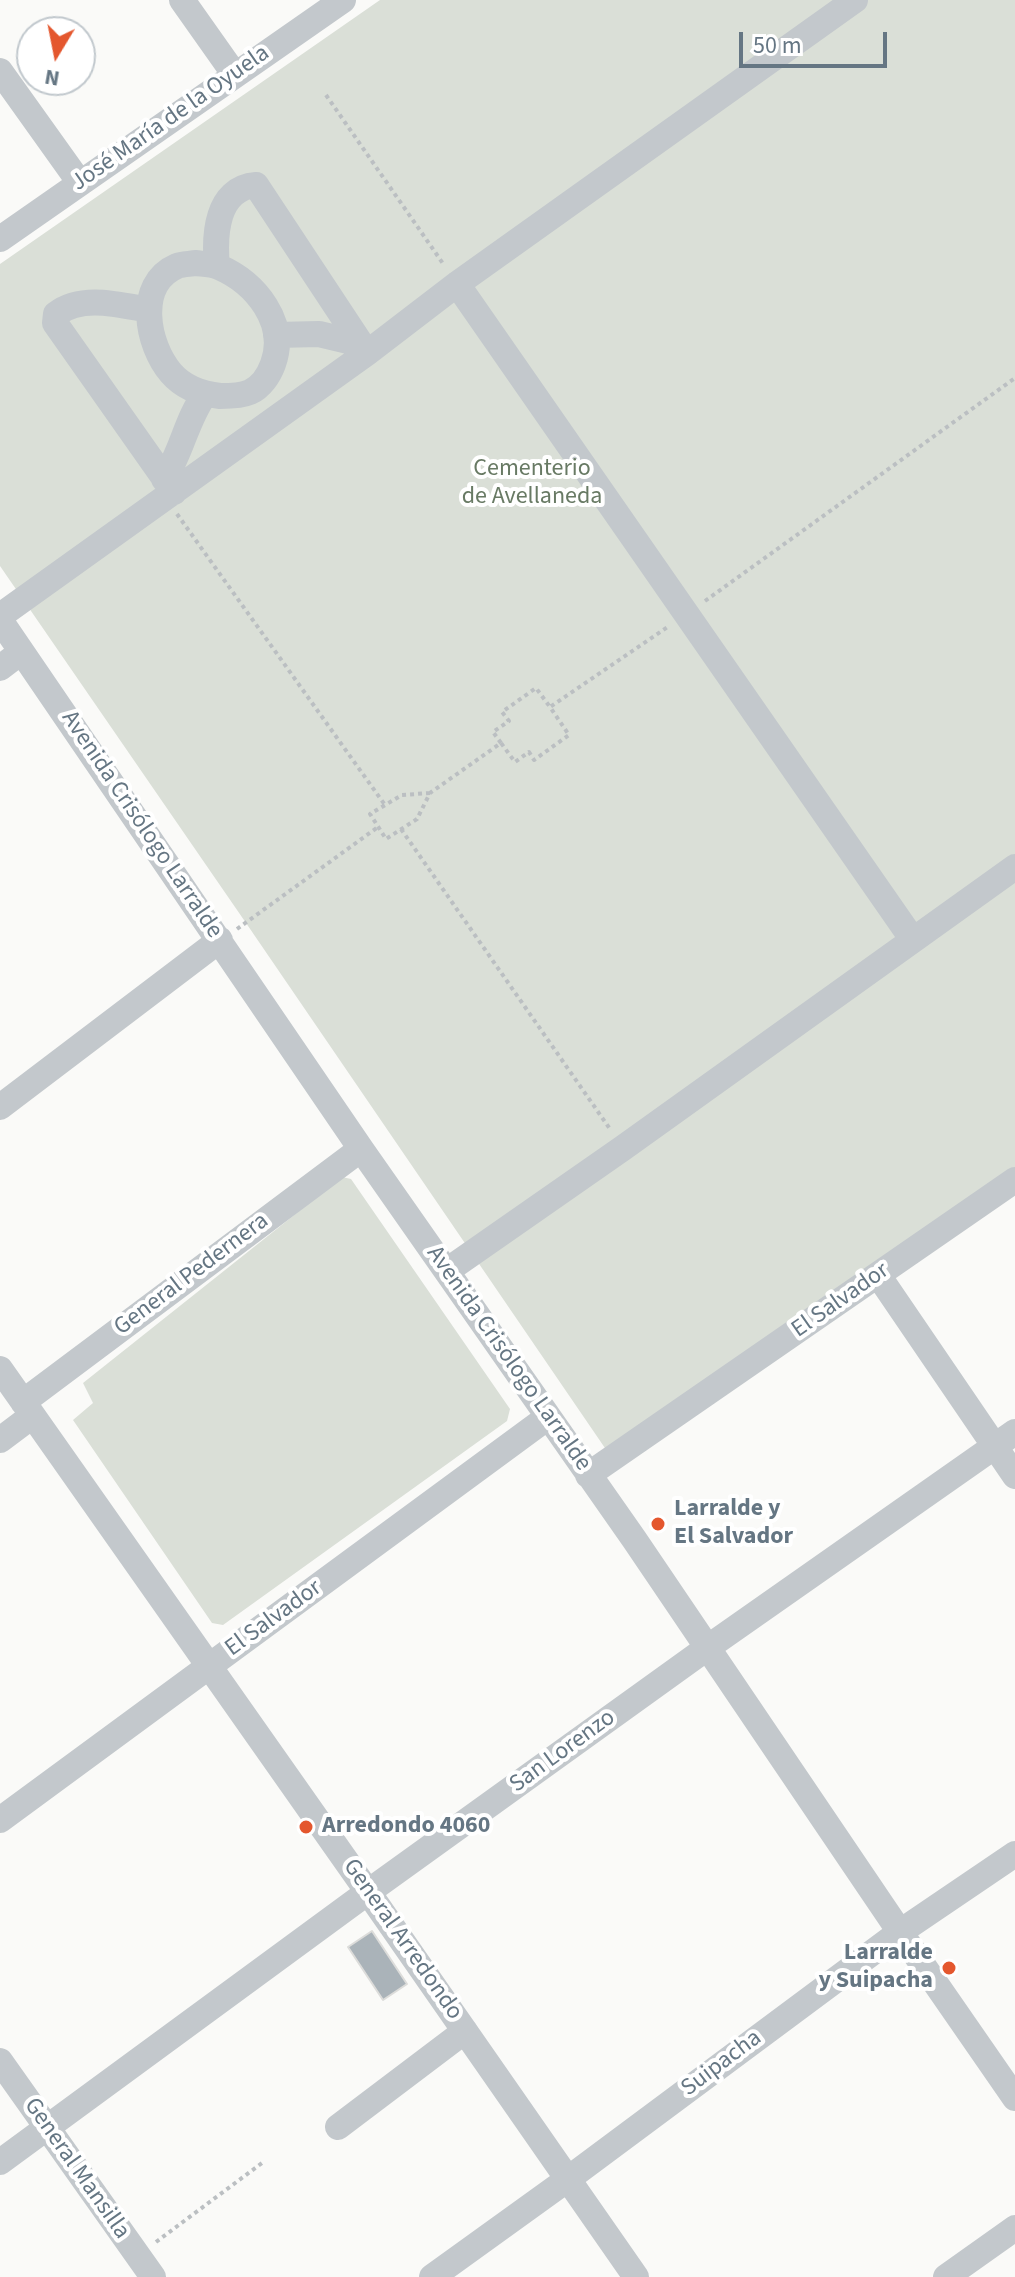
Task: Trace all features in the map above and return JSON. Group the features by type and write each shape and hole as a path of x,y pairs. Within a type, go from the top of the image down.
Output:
{"street":[{"path":"182,0 230,68"},
{"name":"José María de la Oyuela","path":"230,68 313,0"},
{"name":"José María de la Oyuela","path":"0,239 75,176 230,68 343,0"},
{"path":"0,618 168,490 275,419 364,349 855,0"},
{"path":"0,71 75,176"},
{"name":"José María de la Oyuela","path":"0,218 75,176"},
{"path":"217,266 215,242 220,214 235,193 246,186 256,185 364,349"},
{"path":"195,263 217,266 244,282 255,293 268,309 275,327 277,345 268,375 255,389 239,395 205,394 185,384 171,373 159,354 152,333 149,310 154,288 165,274 177,266 195,263"},
{"path":"457,284 913,940"},
{"path":"149,310 77,303 56,314 55,323 168,490"},
{"path":"276,335 319,334 364,349"},
{"path":"255,389 275,419"},
{"path":"168,490 186,426 205,394"},
{"name":"Avenida Crisólogo Larralde","path":"0,618 361,1149 634,1539 1015,2098"},
{"path":"0,668 21,652"},
{"path":"448,1270 1015,867"},
{"path":"0,1107 220,940"},
{"name":"General Pedernera","path":"0,1440 27,1409 361,1149"},
{"name":"El Salvador","path":"588,1475 1015,1180"},
{"path":"878,1275 1005,1439 1015,1476"},
{"name":"General Arredondo","path":"0,1369 636,2277"},
{"name":"El Salvador","path":"0,1820 548,1417"},
{"name":"San Lorenzo","path":"0,2162 707,1648 1005,1439"},
{"name":"Suipacha","path":"432,2277 900,1932 1015,1854"},
{"path":"338,2127 465,2031"},
{"name":"General Mansilla","path":"0,2061 146,2266"},
{"path":"946,2277 1015,2228"}],"path":[{"path":"326,95 457,284"},
{"path":"168,490 385,805"},
{"path":"501,743 493,732 509,721 502,712 536,688 550,707"},
{"path":"220,940 378,827 370,814 402,795 430,793"},
{"path":"401,829 623,1148"},
{"path":"146,2266 262,2163"}],"green space":[{"name":"Cementerio de Avellaneda","path":"380,0 1015,0 1015,1172 607,1451 0,566 0,264"},
{"path":"342,1177 351,1179 510,1409 507,1421 223,1625 212,1623 73,1420 93,1403 83,1383"}],"building":[{"path":"372,1931 407,1984 383,2000 348,1947"}],"place":[{"name":"Larralde y El Salvador","path":"658,1524"},
{"name":"Arredondo 4060","path":"306,1827"},
{"name":"Larralde y Suipacha","path":"949,1968"}]}
